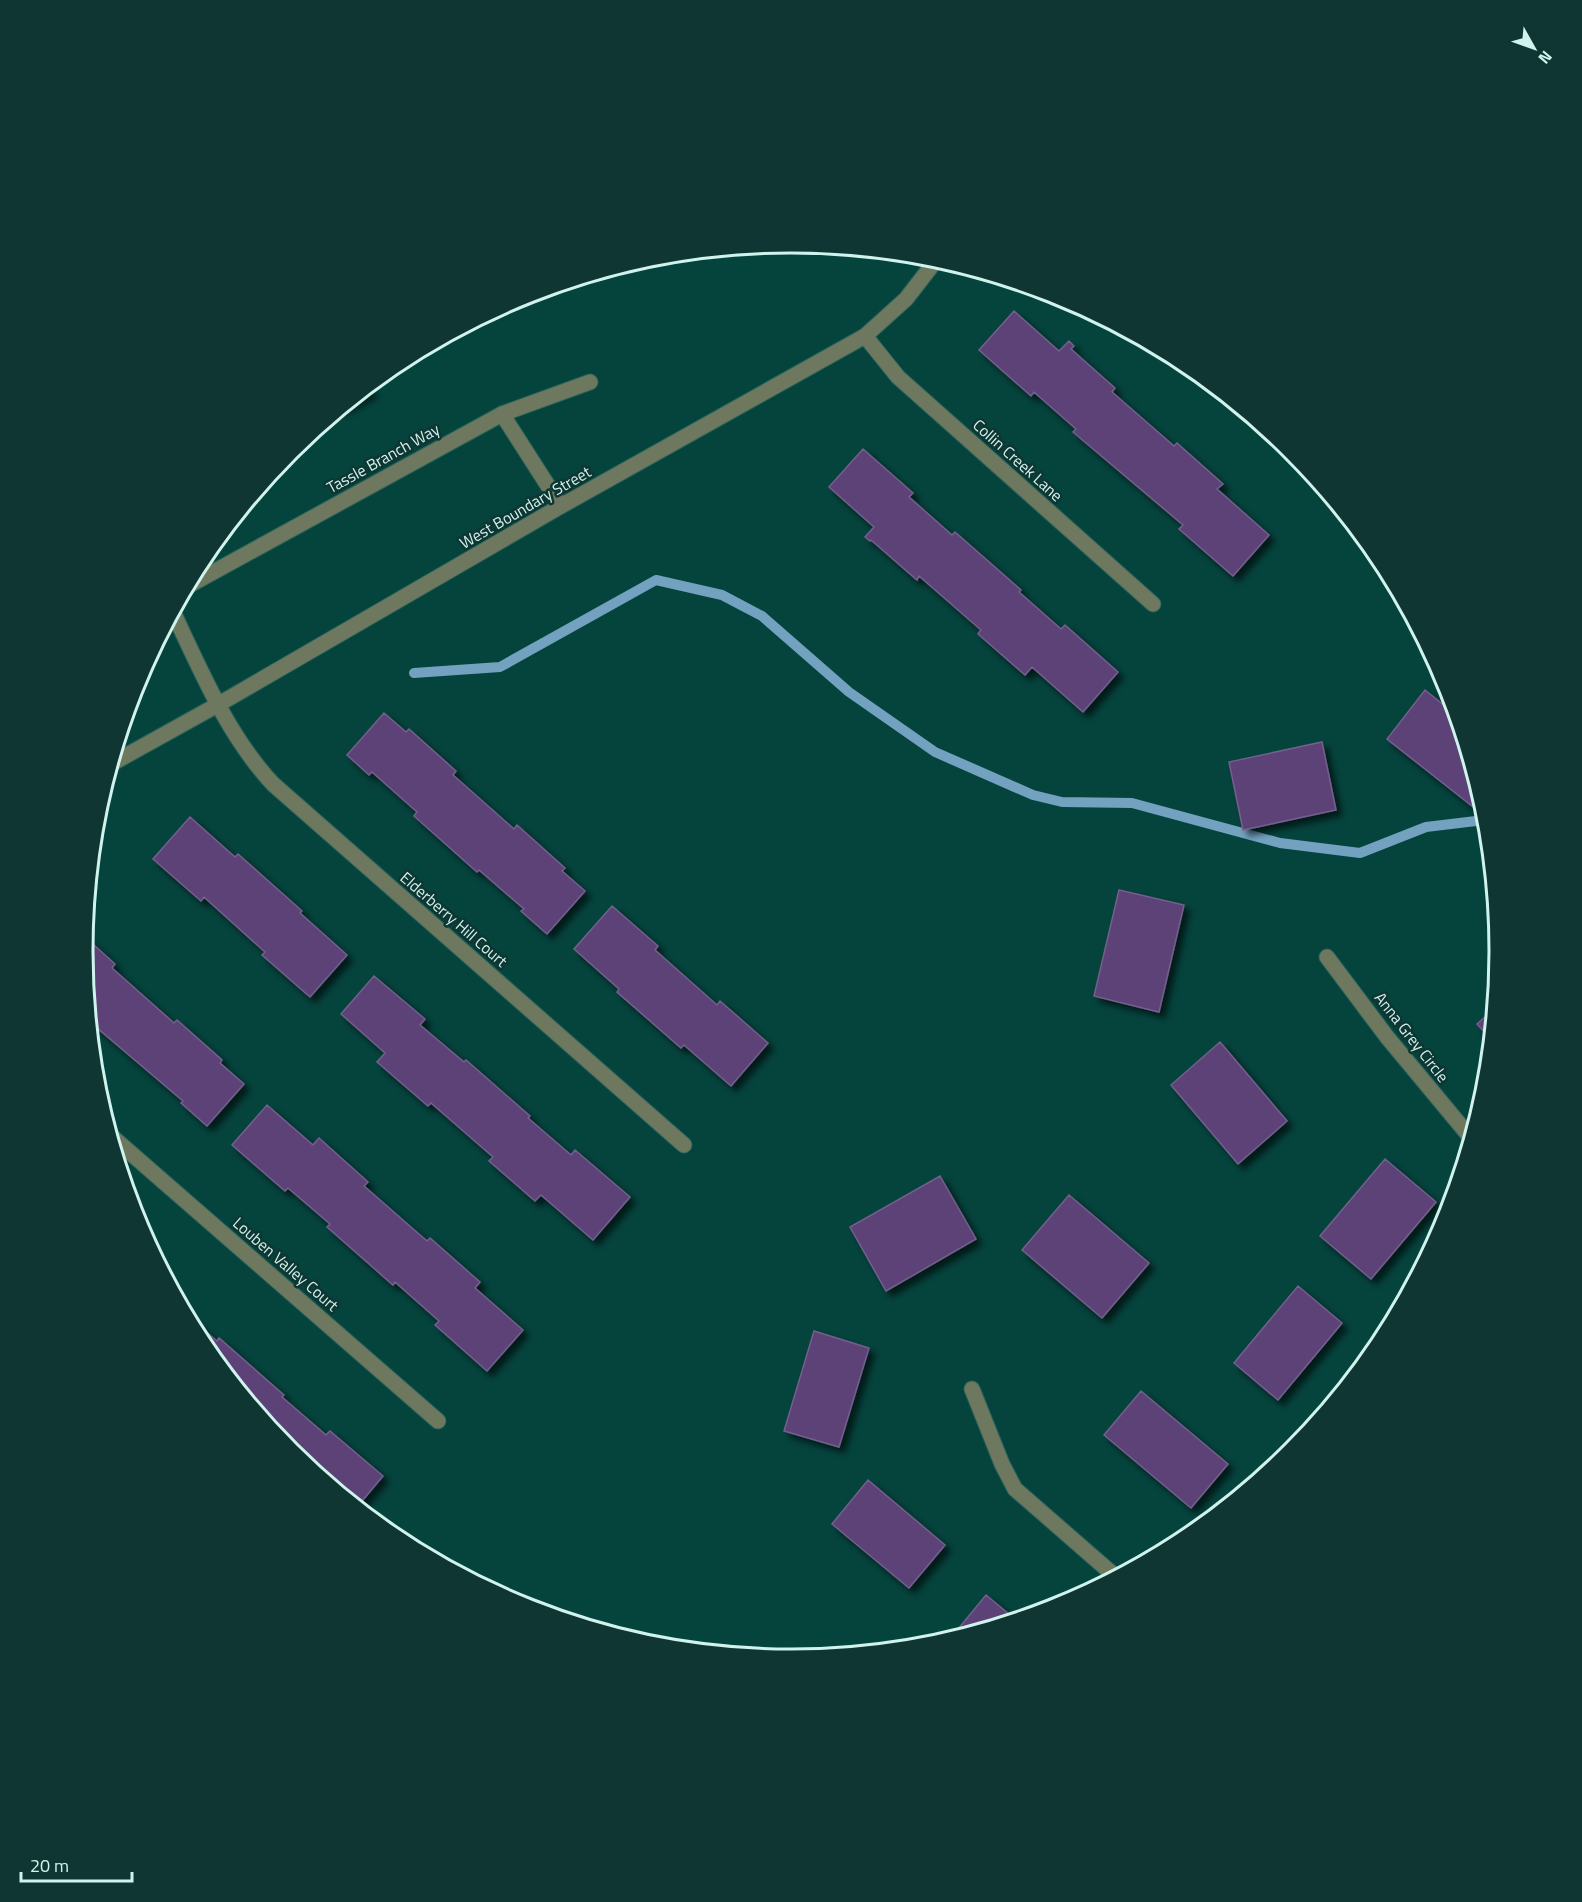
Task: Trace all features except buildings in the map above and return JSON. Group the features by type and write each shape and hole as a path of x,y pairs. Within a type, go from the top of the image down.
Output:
{"street":[{"name":"West Boundary Street","path":"120,759 561,506 866,336 906,299 933,267"},
{"name":"Collin Creek Lane","path":"866,336 898,377 1153,604"},
{"name":"Tassle Branch Way","path":"201,579 502,414 590,382"},
{"path":"502,414 561,506"},
{"path":"177,620 219,704"},
{"name":"Elderberry Hill Court","path":"219,704 254,764 273,784 684,1145"},
{"name":"Anna Grey Circle","path":"1327,957 1387,1037 1465,1131"},
{"name":"Louben Valley Court","path":"121,1144 438,1421"},
{"path":"972,1389 1002,1464 1015,1489 1110,1572"}],"waterway":[{"path":"414,673 500,667 656,580 722,595 762,616 849,692 935,752 1033,795 1062,802 1132,803 1280,843 1360,853 1426,827 1477,821"}]}
